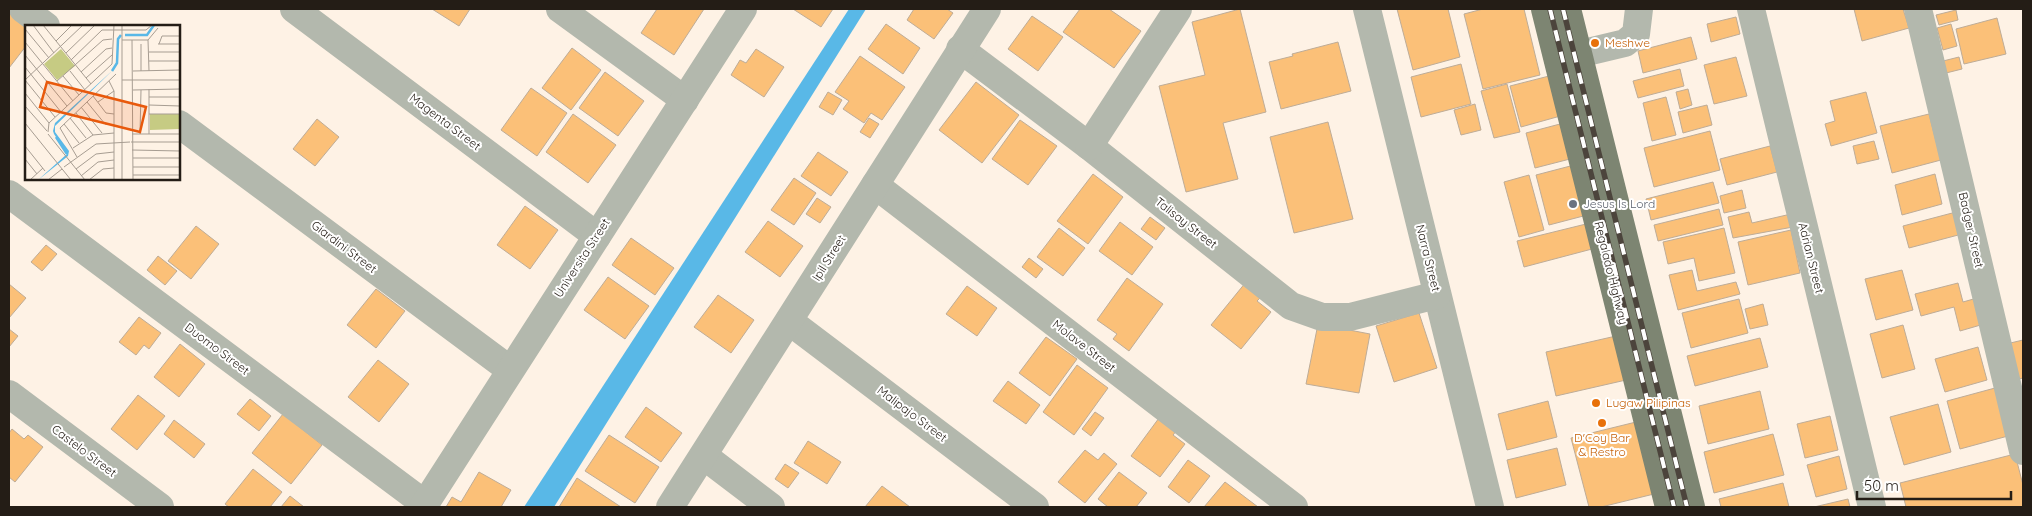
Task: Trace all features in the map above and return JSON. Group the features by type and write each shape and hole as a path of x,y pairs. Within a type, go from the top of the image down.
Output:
{"main road":[{"name":"Regalado Highway","path":"1545,9 1568,56 1691,507"},
{"name":"Regalado Highway","path":"1567,9 1568,56 1669,507"}],"street":[{"path":"23,9 45,25"},
{"name":"Magenta Street","path":"294,9 597,236"},
{"path":"560,9 685,100"},
{"name":"Universita Street","path":"424,505 509,369 743,9"},
{"name":"Ipil Street","path":"670,507 987,9"},
{"path":"1089,146 1178,9"},
{"name":"Narra Street","path":"1367,9 1487,507"},
{"path":"1568,56 1625,43 1636,34 1639,9"},
{"name":"Adrian Street","path":"1751,9 1872,507"},
{"name":"Badger Street","path":"1918,9 2023,451"},
{"name":"Talisay Street","path":"960,49 1089,146 1291,306 1322,317 1350,317 1437,295"},
{"name":"Giardini Street","path":"180,125 509,369"},
{"name":"Molave Street","path":"875,185 1294,507"},
{"name":"Duomo Street","path":"9,194 424,505"},
{"name":"Malipajo Street","path":"789,321 1035,507"},
{"name":"Castelo Street","path":"9,394 160,507"},
{"path":"704,456 771,507"}],"water":[{"path":"849,9 866,9 554,507 524,507"}],"building":[{"path":"432,9 470,9 459,26"},
{"path":"657,9 704,9 674,55 641,33"},
{"path":"793,9 833,9 821,27"},
{"path":"914,9 947,9 953,13 934,39 907,20"},
{"path":"1080,9 1109,9 1141,31 1114,68 1063,32"},
{"path":"1240,9 1266,112 1223,123 1238,179 1186,192 1159,86 1205,75 1192,22"},
{"path":"1397,9 1448,9 1460,57 1413,70"},
{"path":"1483,9 1524,9 1540,75 1483,89 1464,14"},
{"path":"1854,9 1903,9 1909,28 1862,41"},
{"path":"1956,10 1958,20 1939,25 1936,15"},
{"path":"9,13 25,25 25,47 9,68"},
{"path":"1032,16 1063,37 1038,71 1008,49"},
{"path":"1736,17 1740,34 1711,42 1707,24"},
{"path":"1997,18 2006,54 1964,64 1956,29"},
{"path":"886,24 920,48 903,74 868,49"},
{"path":"1951,24 1957,46 1943,50 1937,28"},
{"path":"1691,37 1697,59 1643,73 1638,51"},
{"path":"1338,42 1351,91 1281,109 1269,62"},
{"path":"572,48 601,70 571,110 542,88"},
{"path":"756,49 784,67 764,97 731,75 740,60 746,63"},
{"path":"860,56 905,87 882,120 871,113 864,123 843,109 849,101 835,92"},
{"path":"1736,57 1747,96 1714,104 1704,65"},
{"path":"1959,57 1962,69 1946,73 1943,61"},
{"path":"1461,64 1471,104 1421,117 1411,77"},
{"path":"1680,69 1684,86 1638,98 1633,81"},
{"path":"605,72 644,101 618,136 579,108"},
{"path":"1553,75 1564,115 1521,127 1510,86"},
{"path":"976,82 1019,115 982,163 939,130"},
{"path":"1507,84 1520,132 1494,138 1481,91"},
{"path":"531,88 567,113 537,156 501,130"},
{"path":"1688,89 1692,105 1680,109 1676,92"},
{"path":"828,92 842,100 833,115 819,107"},
{"path":"1866,92 1877,133 1831,146 1825,124 1835,121 1830,101"},
{"path":"1666,97 1676,135 1652,141 1643,103"},
{"path":"1475,104 1481,130 1461,135 1454,110"},
{"path":"1707,105 1712,125 1683,133 1678,112"},
{"path":"573,114 616,145 588,183 546,152"},
{"path":"1929,114 1941,160 1892,173 1880,126"},
{"path":"869,118 879,124 870,138 860,132"},
{"path":"317,119 339,137 315,166 293,149"},
{"path":"1020,120 1057,146 1028,185 992,159"},
{"path":"1328,122 1353,219 1294,233 1270,137"},
{"path":"1560,124 1570,159 1535,168 1526,133"},
{"path":"1710,131 1720,170 1654,187 1644,148"},
{"path":"1874,141 1879,159 1857,164 1853,146"},
{"path":"1770,146 1777,172 1727,185 1720,159"},
{"path":"818,152 848,172 831,196 801,176"},
{"path":"1578,164 1591,214 1549,225 1536,175"},
{"path":"1093,174 1123,197 1088,244 1057,221"},
{"path":"1935,174 1942,204 1902,215 1895,185"},
{"path":"1529,175 1544,230 1519,237 1504,182"},
{"path":"794,178 816,193 794,225 771,210"},
{"path":"1713,182 1719,203 1651,220 1646,199"},
{"path":"1742,190 1746,208 1724,213 1720,196"},
{"path":"817,198 831,207 820,223 806,214"},
{"path":"525,206 558,230 530,269 497,245"},
{"path":"1719,209 1723,225 1658,241 1654,225"},
{"path":"1749,212 1752,223 1791,214 1793,227 1733,238 1728,217"},
{"path":"1956,212 1962,234 1909,248 1903,226"},
{"path":"1150,217 1165,228 1156,240 1141,229"},
{"path":"768,221 803,246 780,277 745,252"},
{"path":"1120,222 1153,247 1132,275 1099,251"},
{"path":"1586,224 1592,249 1524,267 1517,241"},
{"path":"196,226 219,244 191,279 168,261"},
{"path":"1059,228 1085,248 1063,276 1037,257"},
{"path":"1724,228 1735,273 1699,281 1694,258 1668,264 1663,242"},
{"path":"1791,230 1800,273 1748,285 1738,242"},
{"path":"631,238 674,268 655,295 612,265"},
{"path":"46,245 57,254 42,271 31,262"},
{"path":"158,256 177,271 165,285 147,270"},
{"path":"1029,258 1043,269 1036,278 1022,267"},
{"path":"1692,270 1697,291 1736,282 1740,294 1678,310 1669,275"},
{"path":"1902,270 1913,310 1876,320 1865,279"},
{"path":"608,277 649,306 625,339 584,310"},
{"path":"1127,278 1163,304 1129,351 1113,339 1117,334 1097,320"},
{"path":"1246,282 1262,296 1257,301 1271,312 1241,349 1211,325"},
{"path":"1958,283 1963,302 1977,298 1984,324 1960,331 1954,307 1921,316 1915,294"},
{"path":"9,284 26,298 9,318"},
{"path":"967,286 997,308 977,336 946,314"},
{"path":"376,289 405,311 376,348 347,325"},
{"path":"718,295 754,320 731,353 694,327"},
{"path":"1739,299 1748,333 1691,348 1682,313"},
{"path":"1763,304 1768,325 1750,329 1745,309"},
{"path":"1419,313 1437,368 1394,382 1376,326"},
{"path":"139,317 161,333 149,349 144,345 136,355 119,342"},
{"path":"1318,324 1370,334 1359,393 1306,384"},
{"path":"1903,325 1915,369 1882,378 1870,334"},
{"path":"9,329 18,336 9,347"},
{"path":"1616,336 1626,380 1556,396 1546,352"},
{"path":"1046,337 1077,359 1050,396 1019,373"},
{"path":"1760,338 1768,367 1695,386 1687,356"},
{"path":"2023,340 2023,378 2011,381 2002,345"},
{"path":"180,344 205,364 179,397 154,377"},
{"path":"1978,347 1987,380 1945,392 1935,359"},
{"path":"378,360 409,384 379,422 348,397"},
{"path":"1077,365 1108,388 1074,435 1043,412"},
{"path":"1008,381 1040,405 1026,424 993,401"},
{"path":"1995,388 2008,436 1960,449 1947,401"},
{"path":"1760,391 1769,429 1708,444 1699,406"},
{"path":"138,395 165,416 137,450 111,429"},
{"path":"250,399 271,416 259,431 237,414"},
{"path":"1548,401 1557,437 1507,450 1498,414"},
{"path":"1938,404 1951,452 1904,465 1890,417"},
{"path":"646,407 682,433 661,462 625,437"},
{"path":"1095,412 1104,418 1091,436 1082,429"},
{"path":"283,414 322,445 291,484 252,453"},
{"path":"1830,416 1838,450 1805,458 1797,424"},
{"path":"1159,418 1177,430 1173,435 1185,444 1160,477 1131,456"},
{"path":"174,420 205,444 194,458 164,434"},
{"path":"1636,422 1654,494 1601,507 1589,507 1571,438"},
{"path":"12,429 24,439 28,435 43,447 15,482 9,477 9,433"},
{"path":"1773,434 1784,475 1714,493 1704,452"},
{"path":"609,435 659,467 635,503 585,471"},
{"path":"808,441 841,462 827,484 794,463"},
{"path":"1557,448 1566,485 1516,498 1507,460"},
{"path":"1085,450 1098,460 1104,453 1117,464 1085,503 1058,482"},
{"path":"2015,454 2023,485 2023,507 1906,507 1900,483"},
{"path":"1839,456 1847,489 1816,497 1807,465"},
{"path":"1188,460 1210,476 1189,503 1168,487"},
{"path":"785,464 799,473 788,488 775,479"},
{"path":"253,469 282,492 270,507 229,507 225,504"},
{"path":"479,472 511,490 501,507 446,507 452,497 461,502"},
{"path":"1119,472 1147,493 1136,507 1108,507 1098,499"},
{"path":"577,478 621,507 559,507"},
{"path":"1225,482 1258,507 1204,507"},
{"path":"1783,483 1789,507 1721,507 1719,499"},
{"path":"882,486 910,507 865,507"},
{"path":"290,496 304,507 281,507"},
{"path":"1848,499 1850,507 1814,507"}],"railway":[{"path":"1550,9 1674,507"},
{"path":"1563,9 1687,507"}],"place":[{"name":"Meshwe","path":"1595,43"},
{"name":"Jesus Is Lord","path":"1573,204"},
{"name":"Lugaw Pilipinas","path":"1596,403"},
{"name":"D'Coy Bar & Restro","path":"1602,423"}]}
